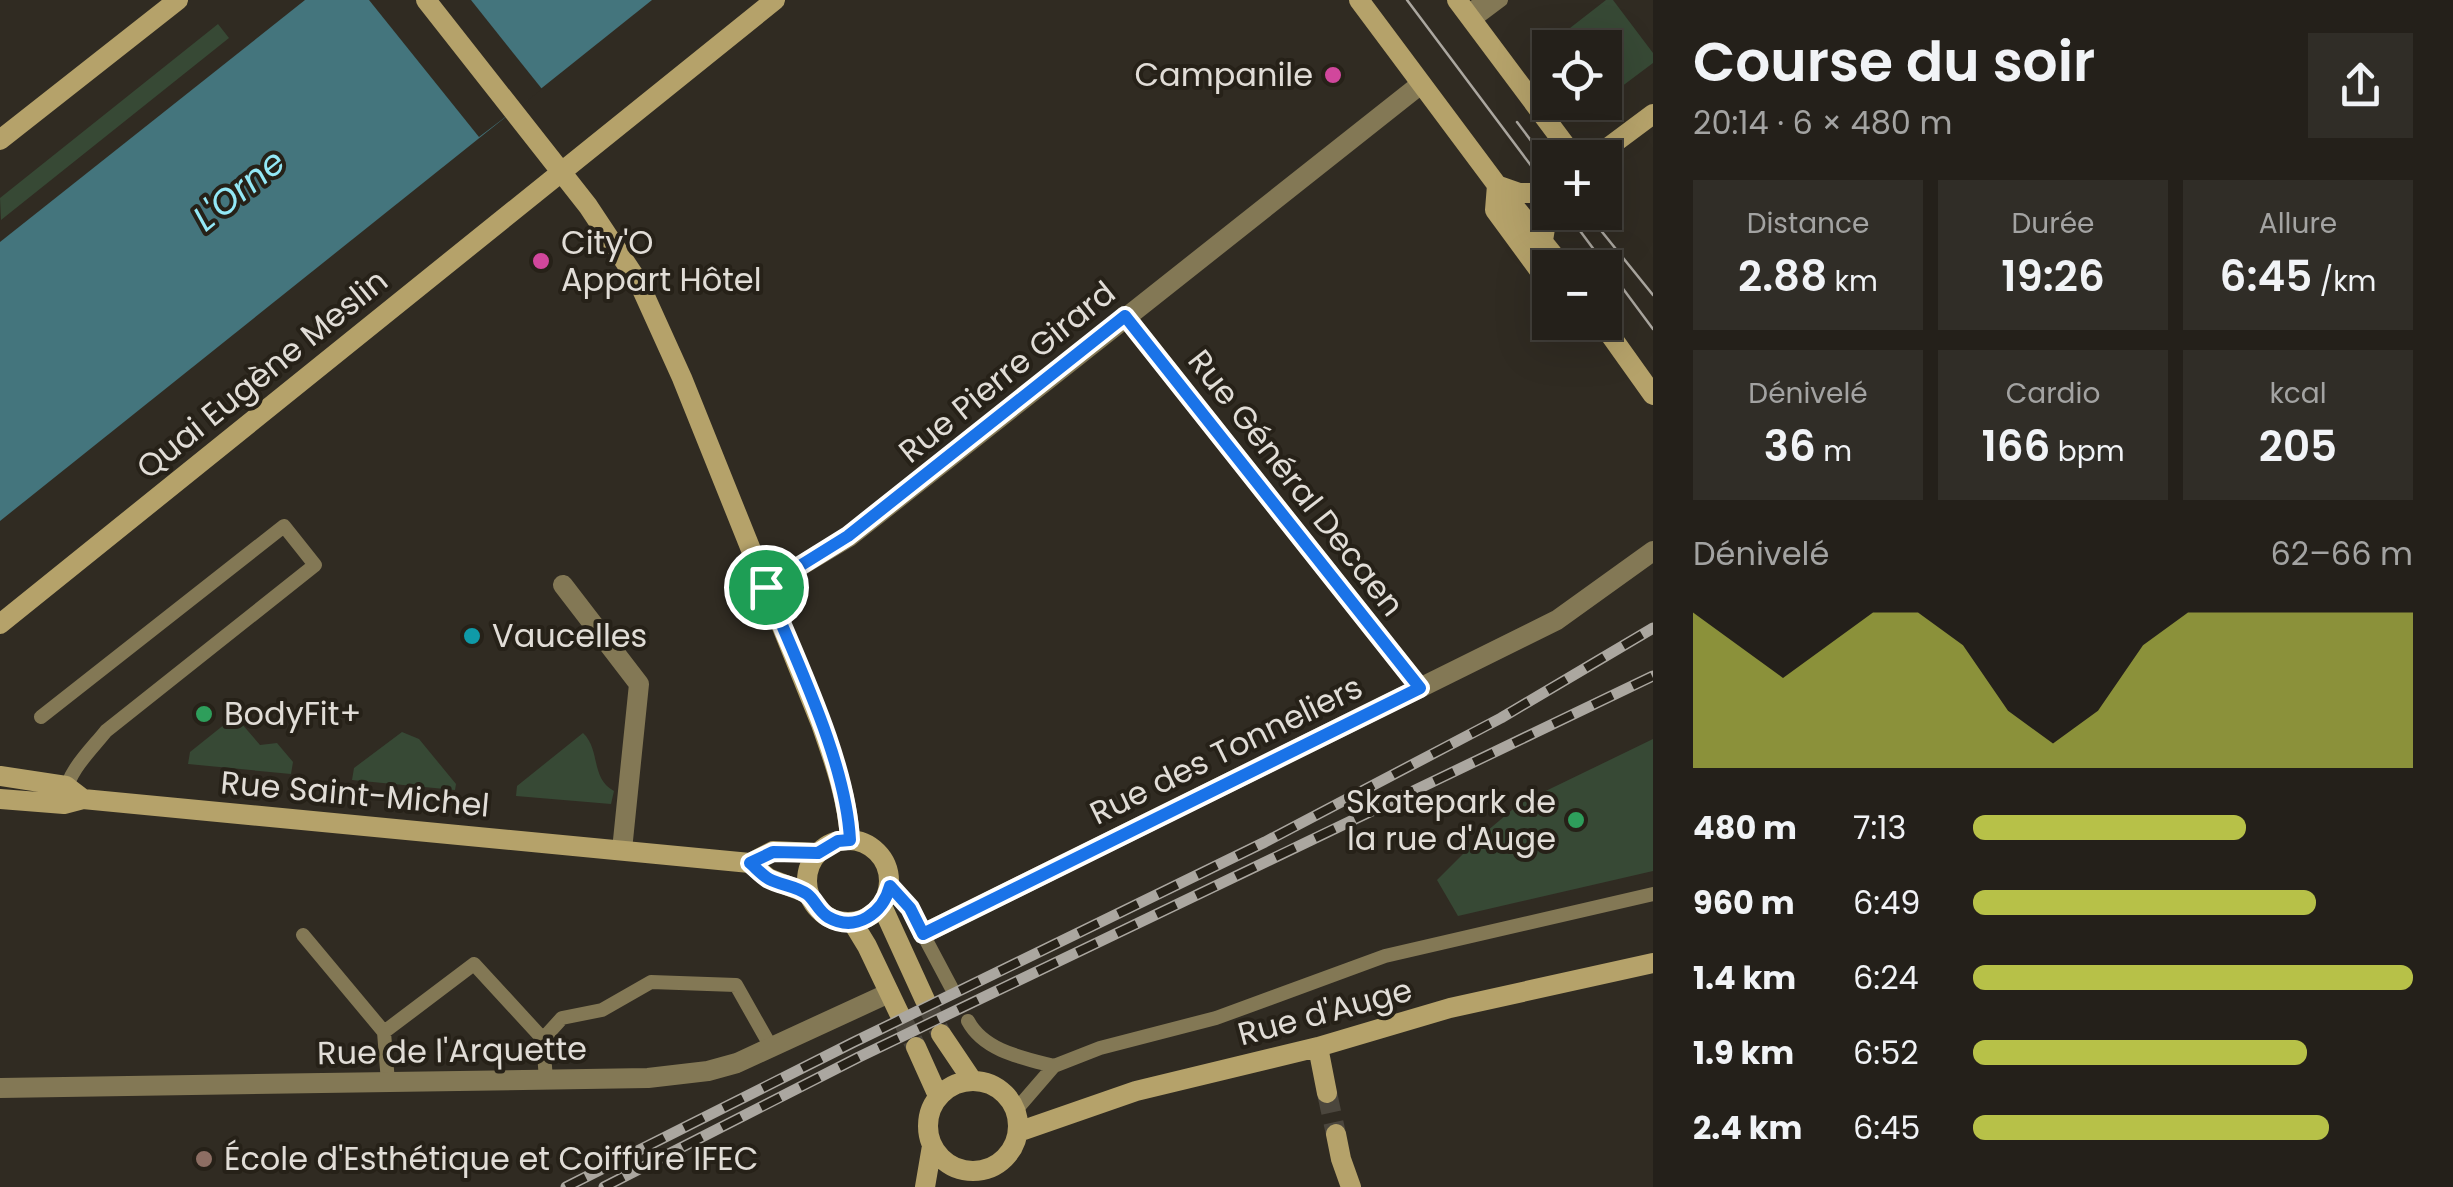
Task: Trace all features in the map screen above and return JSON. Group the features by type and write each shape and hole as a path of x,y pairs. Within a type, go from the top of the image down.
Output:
{"main road":[{"path":"0,140 178,0"},
{"path":"426,0 614,242 654,312 833,759 850,840"},
{"name":"Quai Eugène Meslin","path":"0,624 775,0"},
{"path":"1358,0 1551,250"},
{"path":"1470,8 1563,140"},
{"path":"1618,140 1653,114"},
{"path":"1498,186 1532,194"},
{"path":"1498,186 1495,210 1532,261"},
{"path":"1543,250 1544,230"},
{"path":"1611,340 1653,394"},
{"name":"Rue Saint-Michel","path":"0,776 71,796"},
{"name":"Rue Saint-Michel","path":"0,799 71,796 750,863 773,852 818,853"},
{"path":"850,840 875,849 889,872 890,886 882,906 854,923 826,916 816,907 806,880 818,853 838,841 850,840"},
{"name":"Rue Saint-Michel","path":"750,863 768,878 809,894"},
{"path":"882,906 925,1000"},
{"path":"854,923 898,1013"},
{"name":"Rue d'Auge","path":"1018,1132 1136,1091 1318,1047 1450,1008 1653,962"},
{"path":"942,1034 972,1080"},
{"path":"916,1047 938,1096"},
{"path":"1318,1047 1328,1093"},
{"path":"972,1080 1000,1089 1016,1110 1016,1142 1004,1159 981,1178 948,1164 932,1146 928,1134 927,1121 938,1096 959,1082 972,1080"},
{"path":"1336,1134 1351,1187"},
{"path":"926,1187 932,1146"}],"street":[{"name":"Rue Pierre Girard","path":"766,587 848,536 1421,84"},
{"name":"Rue Général Decaen","path":"1125,316 1420,688"},
{"name":"Rue des Tonneliers","path":"923,934 1557,620 1653,550"},
{"path":"563,585 640,684 622,850"},
{"name":"Rue de l'Arquette","path":"0,1088 680,1075 736,1063 889,993"}],"lane":[{"path":"1470,8 1501,0"},
{"path":"41,717 284,526 315,565 106,731 82,760 71,796"},
{"path":"890,886 910,908 951,987"},
{"path":"1016,1110 1054,1066 1100,1048 1216,1018 1385,956 1653,894"},
{"path":"303,935 384,1032 388,1082"},
{"path":"384,1032 474,964 544,1039 546,1080"},
{"path":"544,1039 562,1018 602,1010 651,982 719,984 736,985 771,1047"},
{"path":"968,1021 977,1036 993,1046 1054,1066"}],"green space":[{"path":"1606,0 1613,0 1653,53 1653,63 1622,86 1622,30 1567,30"},
{"path":"218,24 229,38 1,220 0,198"},
{"path":"235,716 260,745 277,743 293,762 291,774 188,764 190,752"},
{"path":"402,732 419,739 456,784 455,790 352,780 354,768"},
{"path":"583,733 602,779 614,791 611,804 516,796 517,786"},
{"name":"Skatepark de la rue d'Auge","path":"1653,739 1653,871 1458,916 1437,880 1480,837 1519,804"}],"water":[{"name":"L'Orne","path":"305,0 652,0 0,521 0,242"}],"pier":[{"path":"369,0 471,0 542,89 479,137"}],"tunnel":[{"path":"925,1000 941,1034"},
{"path":"899,1013 916,1047"},
{"path":"1327,1093 1336,1134"}],"tram line":[{"path":"1407,0 1532,167"},
{"path":"1517,122 1532,142"},
{"path":"1579,230 1653,329"},
{"path":"1601,230 1653,295"}],"railway":[{"path":"566,1187 1265,842 1501,718 1653,628"},
{"path":"604,1187 859,1057 1653,676"}],"place":[{"name":"Campanile","path":"1333,75"},
{"name":"City'O Appart Hôtel","path":"541,261"},
{"name":"Vaucelles","path":"472,636"},
{"name":"BodyFit+","path":"204,714"},
{"name":"Skatepark de la rue d'Auge","path":"1576,820"},
{"name":"École d'Esthétique et Coiffure IFEC","path":"204,1159"}],"route":[{"path":"1125,316 1420,688 923,934 910,908 890,886 882,906 869,917 854,923 839,922 816,907 809,894 768,878 750,863 773,852 818,853 838,841 850,840 833,759 766,587 848,536 1125,316"}]}
